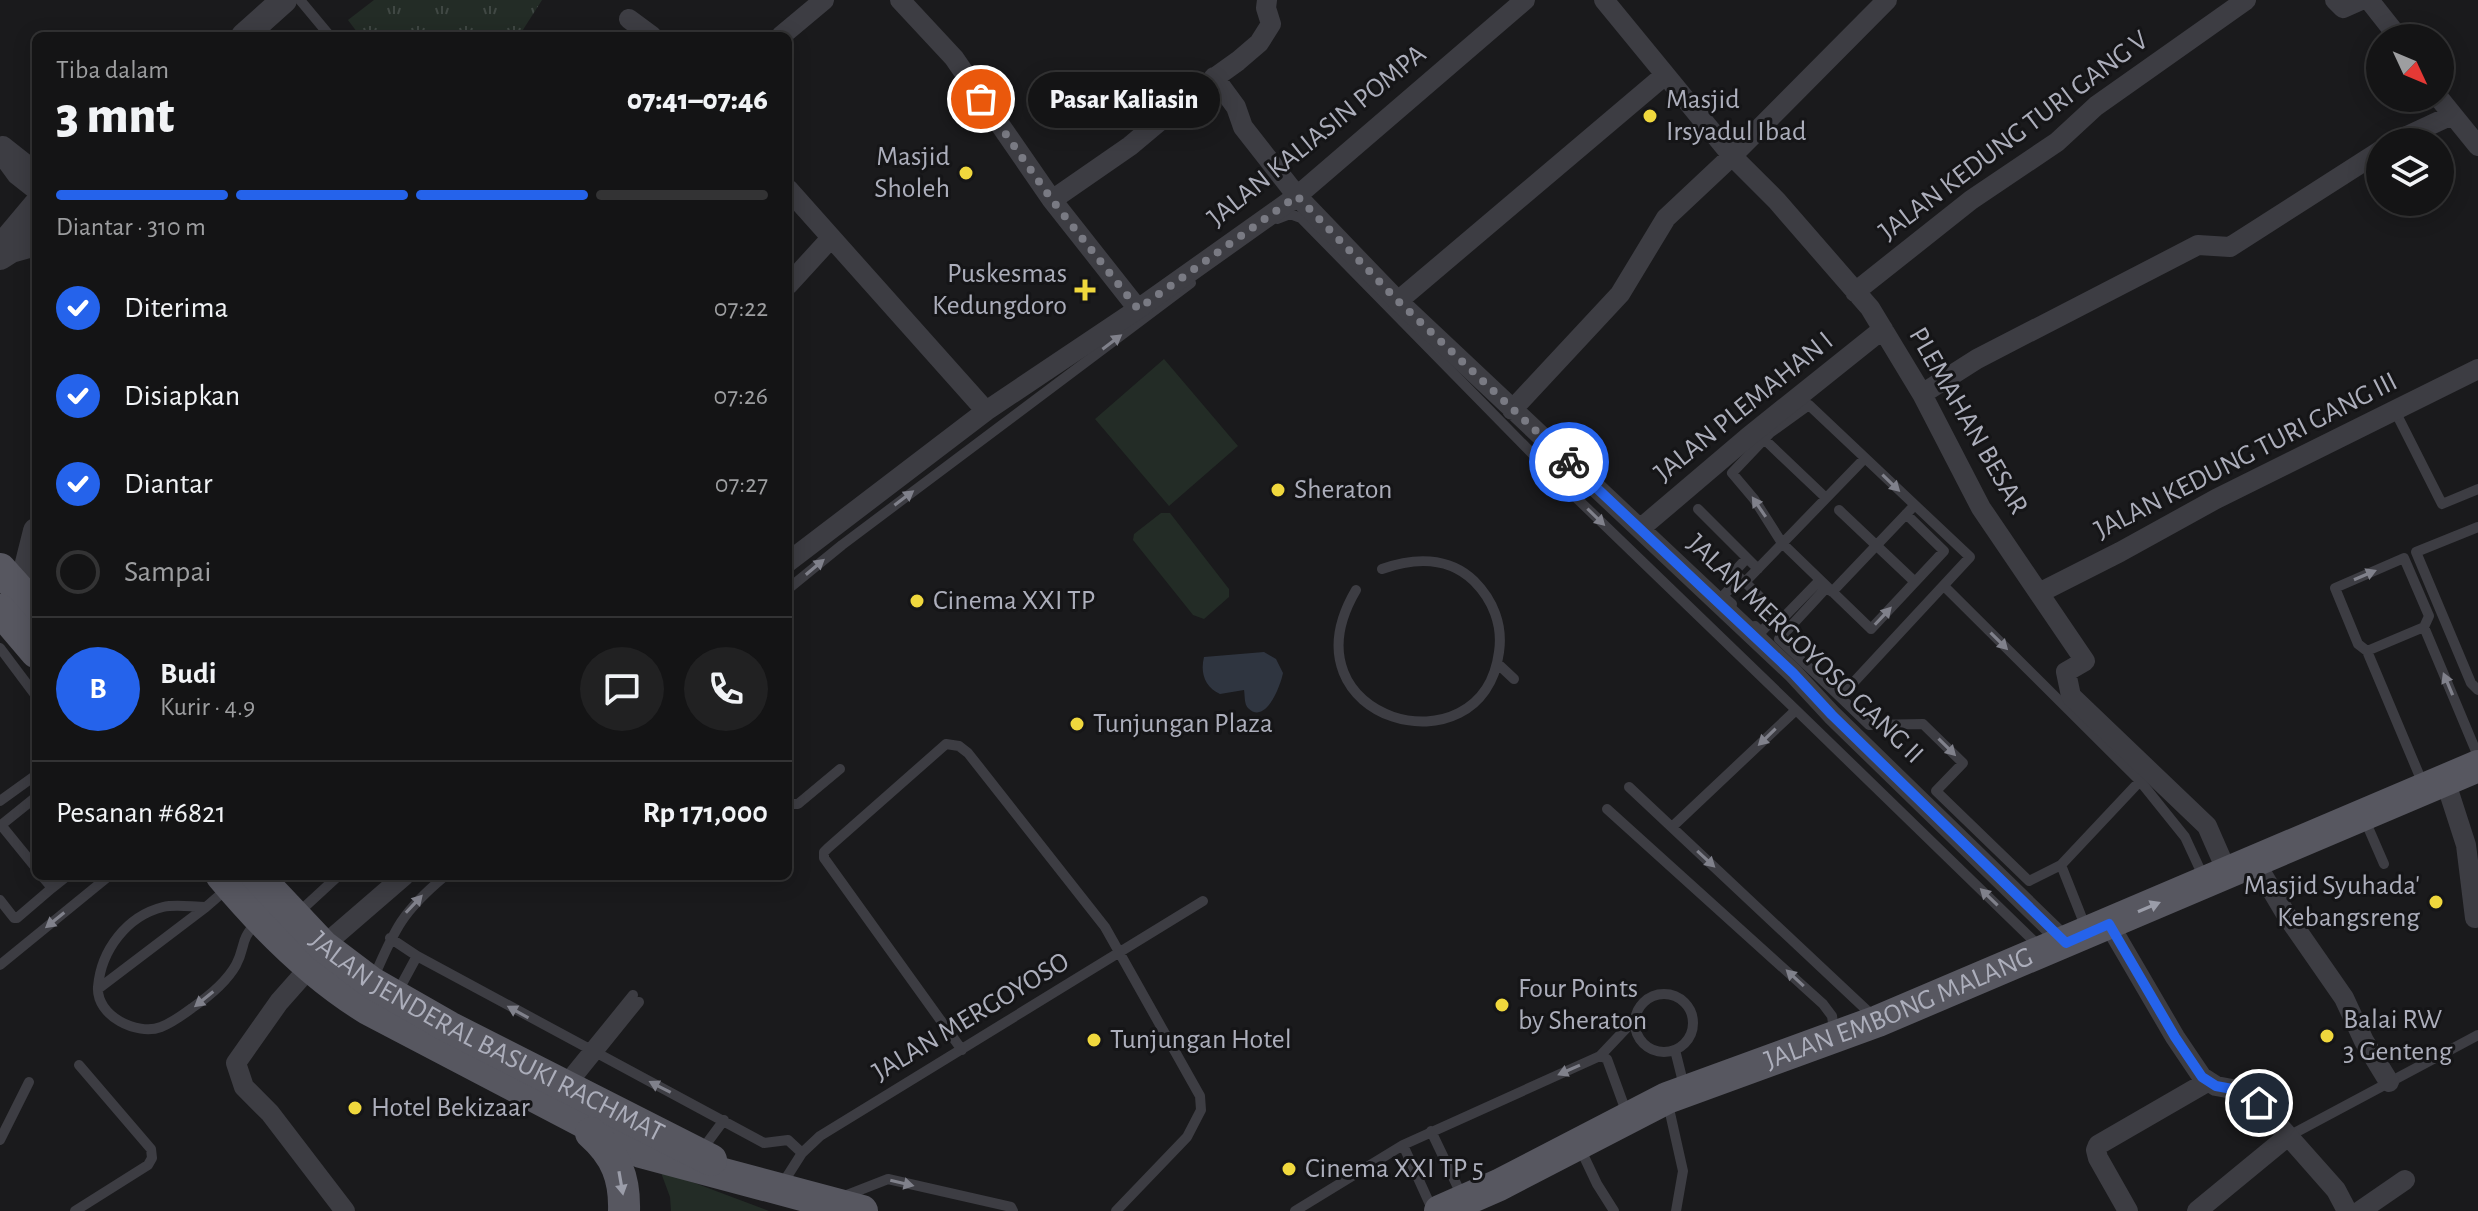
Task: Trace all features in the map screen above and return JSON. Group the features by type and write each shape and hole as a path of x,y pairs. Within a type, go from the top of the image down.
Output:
{"main road":[{"path":"14,595 32,642"},
{"name":"JALAN EMBONG MALANG","path":"1466,1207 1524,1192 1576,1146 1676,1095 1878,1021 2462,775"},
{"name":"JALAN JENDERAL BASUKI RACHMAT","path":"238,880 261,919 316,956 384,989 569,1095"},
{"name":"JALAN JENDERAL BASUKI RACHMAT","path":"239,880 295,916 316,956 347,996 368,1009 699,1152 735,1175"},
{"path":"569,1095 659,1159 735,1175 862,1211"},
{"path":"569,1095 614,1157 623,1186 624,1211"}],"street":[{"path":"248,32 284,0"},
{"path":"786,32 824,0"},
{"path":"900,0 954,58 1052,200 1138,309"},
{"path":"1052,200 1130,146 1248,52 1271,27 1267,0"},
{"name":"JALAN KALIASIN POMPA","path":"792,559 986,411 1138,309 1297,196 1525,0"},
{"name":"PLEMAHAN BESAR","path":"1604,0 1732,156 1777,201 1883,329 1922,394 1981,508 2085,661 2066,672 2071,696 2207,826 2230,873"},
{"path":"1512,410 1620,294 1666,218 1887,0"},
{"name":"JALAN KEDUNG TURI GANG V","path":"1855,292 1971,200 2047,150 2096,106 2246,0"},
{"path":"2335,0 2343,8 2361,0"},
{"path":"2369,0 2388,24"},
{"path":"629,19 647,32"},
{"path":"1398,301 1665,75"},
{"name":"JALAN MERGOYOSO GANG II","path":"1214,77 1236,107 1243,127 1297,196 1398,301 1512,410 1571,479 1641,528 1793,673 1832,715 2077,938 2175,1037 2207,1082"},
{"path":"2414,128 2437,112"},
{"path":"2451,112 2478,146"},
{"path":"0,144 32,169"},
{"path":"0,152 17,175 32,187"},
{"path":"1922,394 1977,359 2198,245 2230,247 2366,160"},
{"path":"792,194 986,411"},
{"path":"0,248 32,210"},
{"path":"792,281 831,238"},
{"path":"0,257 32,244"},
{"name":"JALAN PLEMAHAN I","path":"1641,528 1883,329"},
{"name":"JALAN KEDUNG TURI GANG III","path":"2039,593 2216,499 2478,369"},
{"path":"14,595 32,543"},
{"path":"2462,775 2475,918"},
{"path":"2230,873 2287,916 2344,998 2364,1041 2389,1082"},
{"path":"345,1211 270,1113 244,1087 236,1063 316,956 400,880"},
{"path":"2128,1211 2098,1158 2098,1145 2207,1082 2248,1094 2336,1190 2347,1211"},
{"path":"2197,1211 2287,1137"},
{"path":"2360,1211 2405,1180"}],"lane":[{"path":"300,0 327,32"},
{"path":"792,586 1283,215 1290,214 1301,218 1571,479 1796,710 2077,938"},
{"path":"1840,697 1970,557 1809,405 1764,439 1732,473 1754,499 1782,543 1871,629 1944,551 1906,514"},
{"path":"2395,411 2442,504 2478,489"},
{"path":"1764,439 1826,498"},
{"path":"1778,614 1761,632 1723,596 1758,569 1865,458"},
{"path":"1747,558 1734,572 1782,619 1877,545 1915,505"},
{"path":"1698,509 1758,569"},
{"path":"1839,510 1915,582"},
{"path":"2478,527 2416,552 2471,683 2478,690"},
{"path":"2404,558 2429,616 2424,627 2462,775 2367,651 2358,644 2335,588 2404,558"},
{"path":"1356,590 1338,632 1339,655 1346,677 1359,696 1376,711 1398,720 1420,723 1443,719 1464,709 1481,694 1498,664 1501,640 1497,617 1487,596 1472,578 1451,566 1428,560 1405,561 1382,569"},
{"path":"1826,586 1779,639 1869,725 1923,724 1963,763 1936,791 2029,881 2061,865 2140,781"},
{"path":"1944,586 2140,781 2185,837 2230,873"},
{"path":"2367,651 2424,627"},
{"path":"0,648 32,691"},
{"path":"1498,664 1514,679"},
{"path":"1481,694 1492,703"},
{"path":"1672,827 1796,710"},
{"path":"962,1050 824,858 828,848 946,744 959,746 968,753 1105,927 1200,1096 1201,1110 1187,1137 1116,1211"},
{"path":"792,804 798,804 840,769"},
{"path":"0,801 32,778"},
{"path":"1629,787 1878,1021"},
{"path":"32,800 0,825 32,863"},
{"path":"1607,809 1823,1004 1832,1016 1835,1028 1829,1039"},
{"path":"2363,816 2384,864"},
{"path":"2061,865 2077,938"},
{"path":"45,880 52,888"},
{"path":"0,900 17,918 62,880"},
{"path":"0,965 104,880"},
{"path":"98,989 206,907 236,880"},
{"path":"295,916 334,880"},
{"path":"384,989 390,938 402,916 440,880"},
{"name":"JALAN MERGOYOSO","path":"779,1189 802,1153 820,1136 1203,901"},
{"path":"206,907 164,906 136,918 115,939 105,960 98,989 105,1008 117,1020 140,1029 160,1028 193,1007 214,990 236,965 245,935 261,919"},
{"path":"390,938 591,1052 764,1143 788,1140 802,1153"},
{"path":"384,989 417,956"},
{"path":"1295,1211 1403,1145 1600,1056 1651,997 1677,997 1690,1011 1693,1020 1689,1038 1675,1050 1658,1052 1638,1036 1635,1019"},
{"path":"569,1095 591,1052 636,998"},
{"path":"2287,1137 2478,1035"},
{"path":"1675,1050 1683,1171 1676,1211"},
{"path":"1600,1056 1607,1059 1629,1120"},
{"path":"75,1211 148,1165 152,1158 151,1149 79,1065"},
{"path":"0,1140 29,1082"},
{"path":"699,1152 724,1120"},
{"path":"1431,1131 1466,1207"},
{"path":"1403,1145 1433,1211"},
{"path":"1576,1146 1614,1211"},
{"path":"829,1203 888,1179 1011,1207 1013,1211"}],"green space":[{"path":"374,0 542,0 522,32 357,32 348,20"},
{"path":"1164,359 1238,446 1169,506 1095,419"},
{"path":"1161,513 1170,513 1229,589 1229,597 1204,619 1193,615 1133,540 1134,534"},
{"path":"660,1170 769,1211 671,1211 670,1197"}],"shaded area":[{"path":"1264,652 1276,659 1283,673 1272,701 1261,712 1248,708 1244,690 1220,694 1205,679 1204,657"}],"way so far":[{"path":"981,99 1052,200 1138,309 1297,196 1398,301 1569,462"}],"place":[{"name":"Pasar Kaliasin","path":"981,99"},
{"name":"Masjid Irsyadul Ibad","path":"1650,116"},
{"name":"Masjid Sholeh","path":"966,173"},
{"name":"Puskesmas Kedungdoro","path":"1085,290"},
{"name":"Sheraton","path":"1278,490"},
{"name":"Cinema XXI TP","path":"917,601"},
{"name":"Tunjungan Plaza","path":"1077,724"},
{"name":"Masjid Syuhada' Kebangsreng","path":"2436,902"},
{"name":"Four Points by Sheraton","path":"1502,1005"},
{"name":"Balai RW 3 Genteng","path":"2327,1036"},
{"name":"Tunjungan Hotel","path":"1094,1040"},
{"name":"Hotel Bekizaar","path":"355,1108"},
{"name":"Cinema XXI TP 5","path":"1289,1169"}],"route":[{"path":"1569,462 1793,673 1832,715 2066,943 2109,924 2202,1077 2216,1086 2243,1091 2259,1103"}]}
